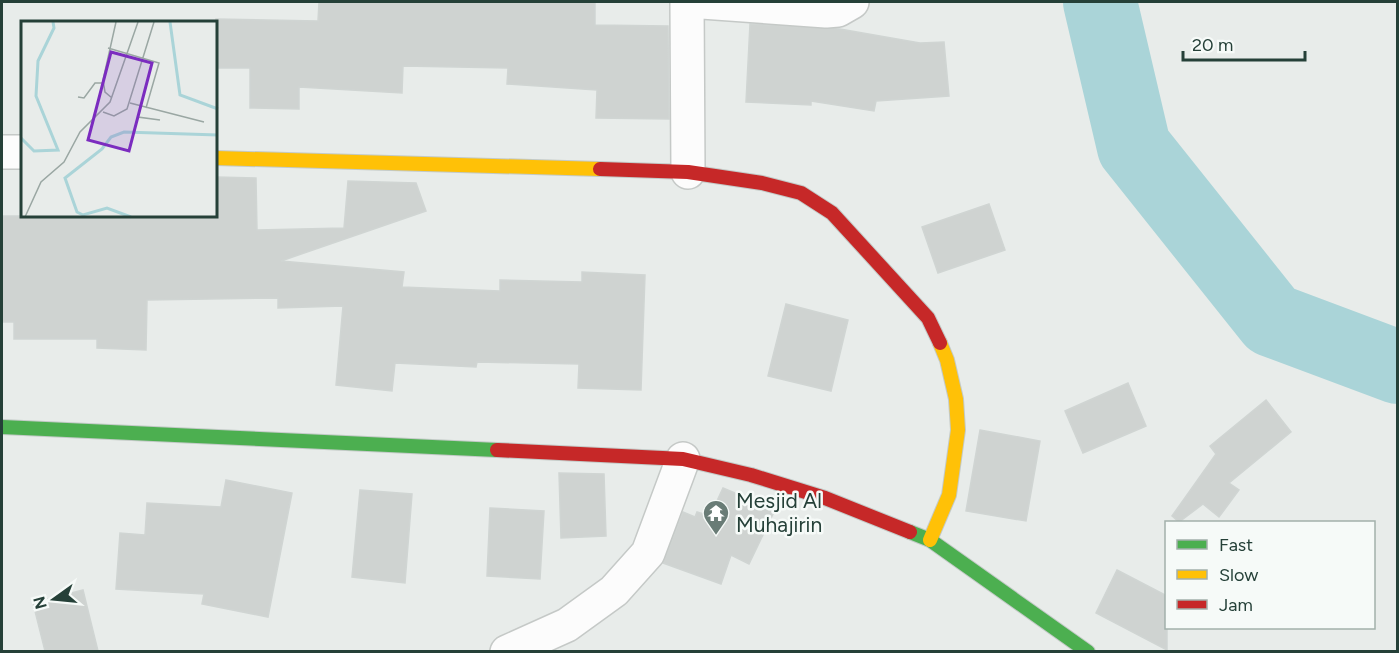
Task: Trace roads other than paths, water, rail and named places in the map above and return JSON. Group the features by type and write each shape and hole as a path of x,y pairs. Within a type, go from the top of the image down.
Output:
{"main road":[{"path":"218,158 688,172 762,183 809,198 832,213 928,318 947,360 956,399 958,430 949,495 930,540"},
{"path":"2,427 683,459 751,475 825,498 930,540 1089,651"}],"street":[{"path":"687,2 688,172"},
{"path":"702,2 826,11 838,9 852,2"},
{"path":"2,152 21,152"},
{"path":"507,651 567,625 614,591 648,553 683,459"}],"waterway":[{"path":"1100,2 1134,147 1272,320 1398,367"}],"place":[{"name":"Mesjid Al Muhajirin","path":"716,536"}]}
